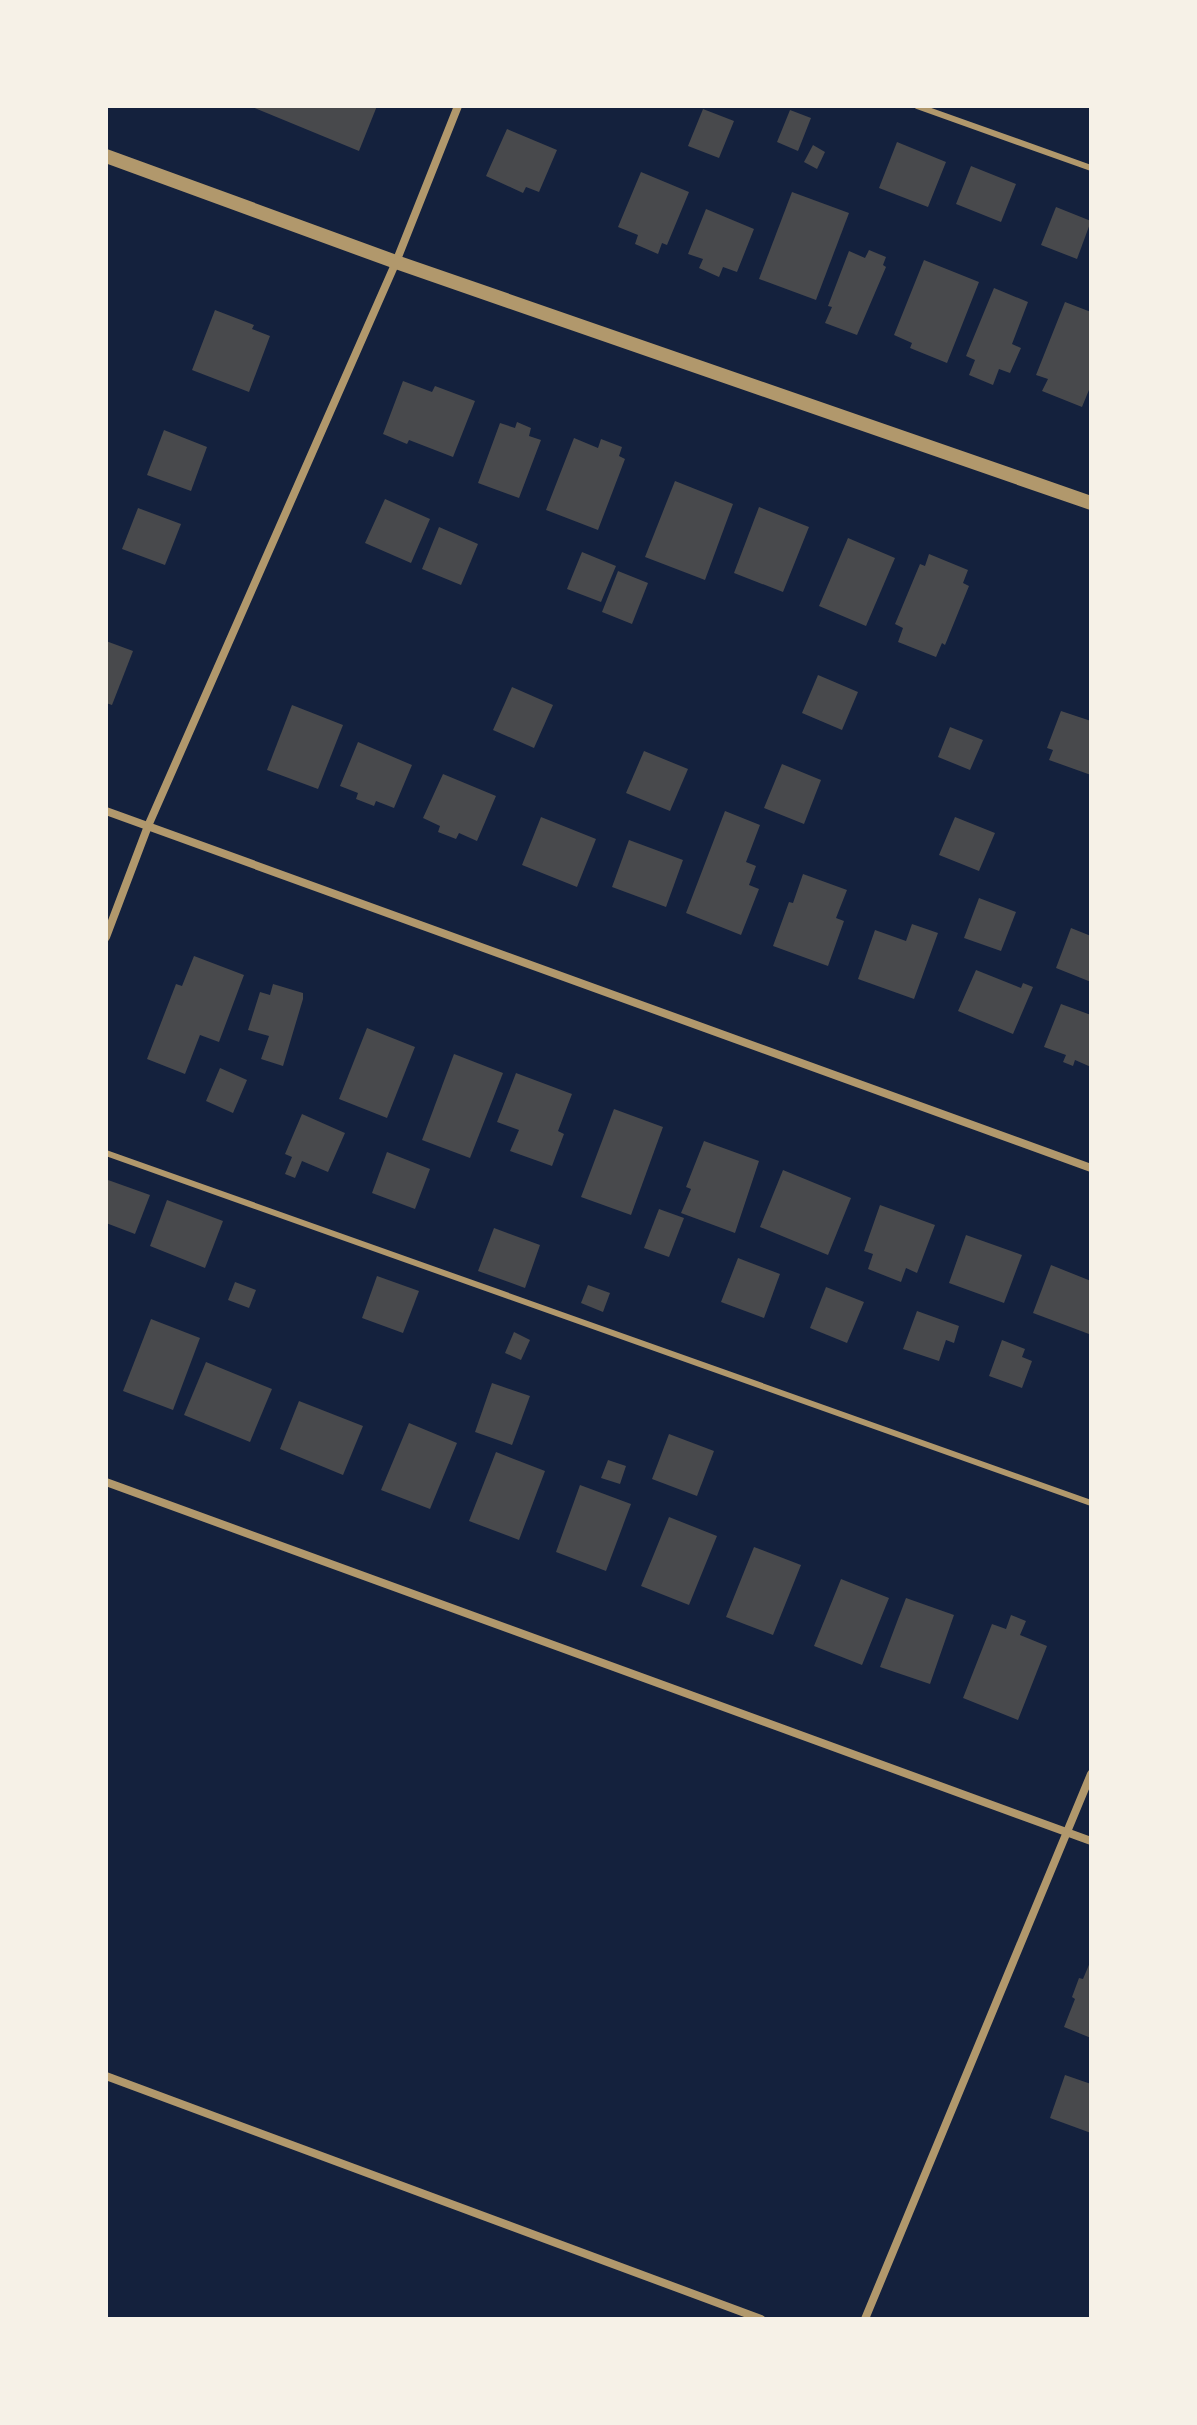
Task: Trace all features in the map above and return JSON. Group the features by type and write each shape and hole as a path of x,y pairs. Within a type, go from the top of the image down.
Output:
{"street":[{"path":"106,937 148,826 396,262 458,106"},
{"path":"106,156 396,262 1091,503"},
{"path":"106,811 1091,1168"},
{"path":"106,1482 1091,1841"},
{"path":"865,2319 1091,1774"},
{"path":"106,2076 761,2319"}],"lane":[{"path":"917,106 1091,168"},
{"path":"106,1153 1091,1503"}],"building":[{"path":"250,106 377,106 359,151"},
{"path":"703,109 734,121 719,158 688,146"},
{"path":"790,110 811,118 798,151 777,142"},
{"path":"507,129 557,150 539,192 526,187 523,193 486,176"},
{"path":"897,142 946,162 928,207 879,188"},
{"path":"813,145 825,152 817,169 804,162"},
{"path":"971,166 1016,184 1001,222 956,204"},
{"path":"641,172 689,192 667,245 662,243 658,254 635,244 638,235 618,227"},
{"path":"792,192 849,213 816,300 759,279"},
{"path":"1056,207 1091,221 1077,259 1041,245"},
{"path":"706,209 754,229 737,272 723,267 719,277 699,268 703,259 688,254"},
{"path":"869,250 886,257 883,265 886,267 857,335 825,323 832,307 828,306 849,251 865,258"},
{"path":"924,260 979,282 947,363 910,348 912,343 894,335"},
{"path":"994,288 1028,302 1012,344 1021,348 1010,373 999,369 993,385 969,375 975,360 966,356"},
{"path":"1065,302 1091,312 1091,385 1082,407 1042,391 1048,379 1036,375"},
{"path":"215,310 254,325 252,329 270,336 249,392 192,370"},
{"path":"403,381 432,392 435,386 475,401 453,457 409,440 407,444 383,434"},
{"path":"517,422 531,428 529,436 541,440 519,498 478,483 500,423 515,428"},
{"path":"164,430 207,447 191,491 147,475"},
{"path":"574,438 598,448 601,439 622,447 619,456 625,459 598,530 546,510"},
{"path":"675,481 733,504 705,580 645,557"},
{"path":"385,499 430,519 411,563 365,543"},
{"path":"759,507 809,527 783,592 734,573"},
{"path":"138,508 181,524 165,565 122,549"},
{"path":"439,527 478,544 461,585 422,569"},
{"path":"848,538 895,558 866,626 819,606"},
{"path":"582,552 616,566 601,602 567,589"},
{"path":"929,554 968,570 963,583 969,586 945,645 942,643 936,657 898,642 903,628 895,624 920,564 925,566"},
{"path":"618,571 648,583 632,624 602,612"},
{"path":"106,641 133,651 112,705 106,703"},
{"path":"818,675 858,692 842,730 802,713"},
{"path":"512,687 553,705 534,748 493,730"},
{"path":"292,705 343,725 318,789 267,770"},
{"path":"1061,711 1091,721 1091,775 1049,760 1053,750 1047,748"},
{"path":"950,727 983,740 970,770 938,757"},
{"path":"358,742 412,765 394,808 376,801 374,806 356,799 358,793 340,786"},
{"path":"644,751 688,769 670,811 626,793"},
{"path":"782,764 821,780 804,824 764,808"},
{"path":"443,774 496,796 477,841 459,833 456,839 438,832 440,826 423,818"},
{"path":"725,811 760,825 746,862 756,866 749,885 759,889 741,935 686,913"},
{"path":"541,817 596,839 577,887 522,865"},
{"path":"955,817 995,833 979,871 939,855"},
{"path":"629,840 683,860 666,907 612,887"},
{"path":"803,874 847,890 836,918 844,921 828,966 773,946"},
{"path":"979,898 1016,912 1001,951 964,938"},
{"path":"912,924 938,933 914,999 858,979 875,930 906,941"},
{"path":"1071,928 1091,936 1091,982 1056,968"},
{"path":"194,956 244,975 219,1042 200,1035 185,1074 147,1059 176,984 182,986"},
{"path":"976,970 1021,988 1023,983 1033,987 1013,1034 958,1011"},
{"path":"273,984 303,993 283,1066 261,1059 269,1036 248,1030 260,992 270,995"},
{"path":"1061,1004 1091,1015 1091,1067 1075,1060 1073,1066 1063,1062 1066,1055 1044,1047"},
{"path":"367,1028 415,1047 387,1118 339,1099"},
{"path":"454,1054 503,1073 470,1158 422,1140"},
{"path":"220,1068 247,1080 233,1113 206,1101"},
{"path":"516,1073 572,1094 558,1131 564,1134 552,1166 510,1151 519,1130 497,1122"},
{"path":"614,1109 663,1127 631,1215 581,1197"},
{"path":"302,1114 345,1133 328,1172 302,1161 295,1178 285,1174 292,1157 285,1154"},
{"path":"704,1141 759,1161 735,1233 681,1213 691,1189 686,1187"},
{"path":"387,1152 430,1169 415,1209 372,1193"},
{"path":"783,1170 851,1198 828,1255 760,1227"},
{"path":"108,1180 150,1195 135,1234 106,1223"},
{"path":"167,1200 223,1221 205,1268 150,1246"},
{"path":"880,1205 935,1225 917,1273 906,1268 901,1282 868,1269 873,1254 864,1251"},
{"path":"659,1209 684,1218 669,1257 644,1248"},
{"path":"494,1228 540,1245 525,1288 478,1271"},
{"path":"966,1235 1022,1255 1004,1303 949,1283"},
{"path":"738,1258 780,1274 764,1318 721,1302"},
{"path":"1051,1265 1091,1281 1089,1334 1033,1313"},
{"path":"377,1276 419,1291 403,1333 362,1318"},
{"path":"235,1282 256,1290 249,1308 228,1300"},
{"path":"588,1285 610,1293 603,1312 581,1303"},
{"path":"826,1287 864,1302 847,1343 810,1328"},
{"path":"917,1311 959,1326 954,1343 946,1340 939,1361 903,1349"},
{"path":"151,1319 200,1338 173,1410 123,1391"},
{"path":"514,1332 530,1340 521,1360 505,1353"},
{"path":"1002,1340 1025,1349 1022,1357 1032,1361 1022,1388 989,1376"},
{"path":"206,1362 272,1389 250,1442 184,1415"},
{"path":"492,1383 530,1396 512,1445 475,1432"},
{"path":"299,1401 363,1426 343,1475 280,1449"},
{"path":"409,1423 457,1443 430,1509 381,1490"},
{"path":"669,1434 714,1451 697,1496 652,1479"},
{"path":"496,1452 545,1471 519,1540 469,1521"},
{"path":"608,1460 626,1466 620,1484 601,1478"},
{"path":"580,1485 631,1504 606,1571 556,1552"},
{"path":"669,1517 717,1536 689,1605 641,1586"},
{"path":"754,1547 801,1565 773,1635 726,1617"},
{"path":"841,1579 889,1598 862,1665 814,1646"},
{"path":"906,1598 954,1615 930,1684 880,1667"},
{"path":"1011,1615 1026,1621 1020,1635 1047,1646 1018,1720 963,1698 992,1624 1006,1629"},
{"path":"1091,1960 1091,2038 1064,2027 1079,1978 1083,1979"},
{"path":"1065,2075 1091,2084 1091,2133 1050,2118"}]}
